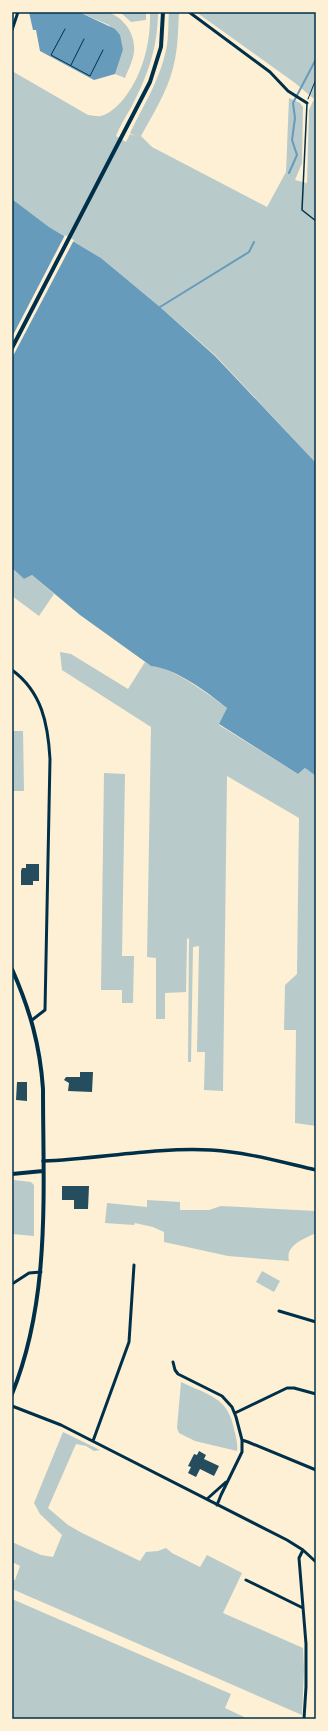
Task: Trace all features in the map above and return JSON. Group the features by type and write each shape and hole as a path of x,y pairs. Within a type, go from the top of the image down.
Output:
{"main road":[{"path":"12,348 125,131 157,64 161,48 163,12"},
{"path":"12,969 32,1020 42,1064 43,1089 41,1272 36,1308 28,1347 12,1394"},
{"path":"12,1174 43,1171"}],"street":[{"path":"12,30 18,12"},
{"path":"189,12 270,72 294,95 307,103"},
{"path":"12,670 21,677 33,691 42,710 48,734 50,759 45,1010 32,1020"},
{"path":"43,1161 177,1150 206,1150 231,1152 316,1170"},
{"path":"92,1441 129,1342 134,1265"},
{"path":"12,1284 29,1273 41,1272"},
{"path":"279,1311 316,1322"},
{"path":"173,1362 175,1370 178,1374 222,1396 235,1413 242,1440 242,1452 217,1505"},
{"path":"235,1413 288,1388 294,1388 316,1394"},
{"path":"12,1406 61,1425 287,1540 303,1550 316,1562"},
{"path":"242,1440 316,1470"},
{"path":"207,1499 228,1481"},
{"path":"303,1550 299,1558 306,1644 304,1719"},
{"path":"246,1580 303,1608"}],"lane":[{"path":"307,103 302,210 316,221"}],"path":[{"path":"65,29 51,55 71,66 90,76 104,50"},
{"path":"71,66 84,39"},
{"path":"307,103 316,79"}],"shaded area":[{"path":"79,12 106,12 118,18 128,27 133,39 134,52 132,62 125,78 115,74 123,50 109,25"},
{"path":"120,12 146,12 146,20 131,22"},
{"path":"150,12 158,12 156,39 151,62 138,94 116,136 126,142 130,134 135,136 130,133 160,72 168,40 169,12 179,12 178,40 175,61 170,77 155,111 141,136 152,147 267,207 286,172 289,98 300,103 303,107 302,163 295,180 307,183 309,110 314,99 316,100 316,463 215,355 160,307 101,258 49,227 12,199 12,71 88,115 104,115 121,102 135,82 140,71 147,48"},
{"path":"196,12 316,12 316,95 314,99 295,83"},
{"path":"12,568 24,579 32,575 54,594 39,616 12,596"},
{"path":"60,652 71,654 128,689 145,662 151,666 163,668 172,672 196,686 227,708 219,725 298,774 305,768 316,776 316,1126 295,1123 296,1030 284,1030 285,985 297,974 299,818 227,776 223,1091 204,1090 205,1052 197,1052 199,946 193,947 191,1062 188,1062 189,938 187,939 186,992 165,993 165,1019 156,1019 156,958 147,957 151,727 62,670"},
{"path":"12,731 23,731 24,791 12,791"},
{"path":"104,773 125,774 122,956 134,956 133,1003 122,1003 122,990 101,990"},
{"path":"14,1180 31,1182 34,1185 34,1236 12,1234"},
{"path":"147,1200 180,1202 180,1210 209,1210 221,1206 316,1211 316,1233 296,1243 290,1251 289,1261 228,1256 164,1242 164,1232 153,1227 135,1223 134,1225 105,1223 107,1203 147,1207"},
{"path":"262,1271 280,1281 274,1292 256,1282"},
{"path":"181,1382 208,1394 222,1403 231,1418 237,1443 237,1451 195,1441 179,1433 177,1428"},
{"path":"63,1432 100,1450 94,1451 86,1446 76,1444 48,1508 68,1525 140,1561 146,1552 158,1551 166,1548 172,1553 200,1567 207,1555 242,1573 223,1613 303,1648 304,1669 302,1715 12,1589 12,1580 15,1580 20,1566 12,1562 12,1542 41,1555 53,1557 62,1535 40,1514 34,1503"},
{"path":"12,1599 231,1694 225,1708 244,1717 244,1719 12,1719"}],"water":[{"path":"29,12 79,12 115,29 120,35 123,50 115,74 94,80 40,51 36,30 33,30"},
{"path":"12,199 49,227 101,258 160,307 215,356 316,463 316,776 305,768 298,774 219,724 227,708 210,695 181,676 161,668 151,666 80,615 32,575 24,579 12,568"}],"pier":[{"path":"65,235 74,240 12,358 12,337"}],"building":[{"path":"26,864 39,864 39,881 33,881 33,885 21,885 21,871 22,868 26,868"},
{"path":"80,1072 93,1072 92,1092 68,1091 69,1083 64,1080 66,1077 80,1077"},
{"path":"17,1082 27,1082 27,1101 16,1100"},
{"path":"62,1186 89,1186 88,1209 74,1209 74,1200 62,1200"},
{"path":"199,1451 206,1455 204,1459 219,1466 214,1476 200,1469 196,1477 188,1473 191,1467 188,1466 194,1454 197,1455"}],"waterway":[{"path":"289,173 297,155 292,140 295,118 293,103 316,59"},
{"path":"160,307 249,252 254,242"}]}
